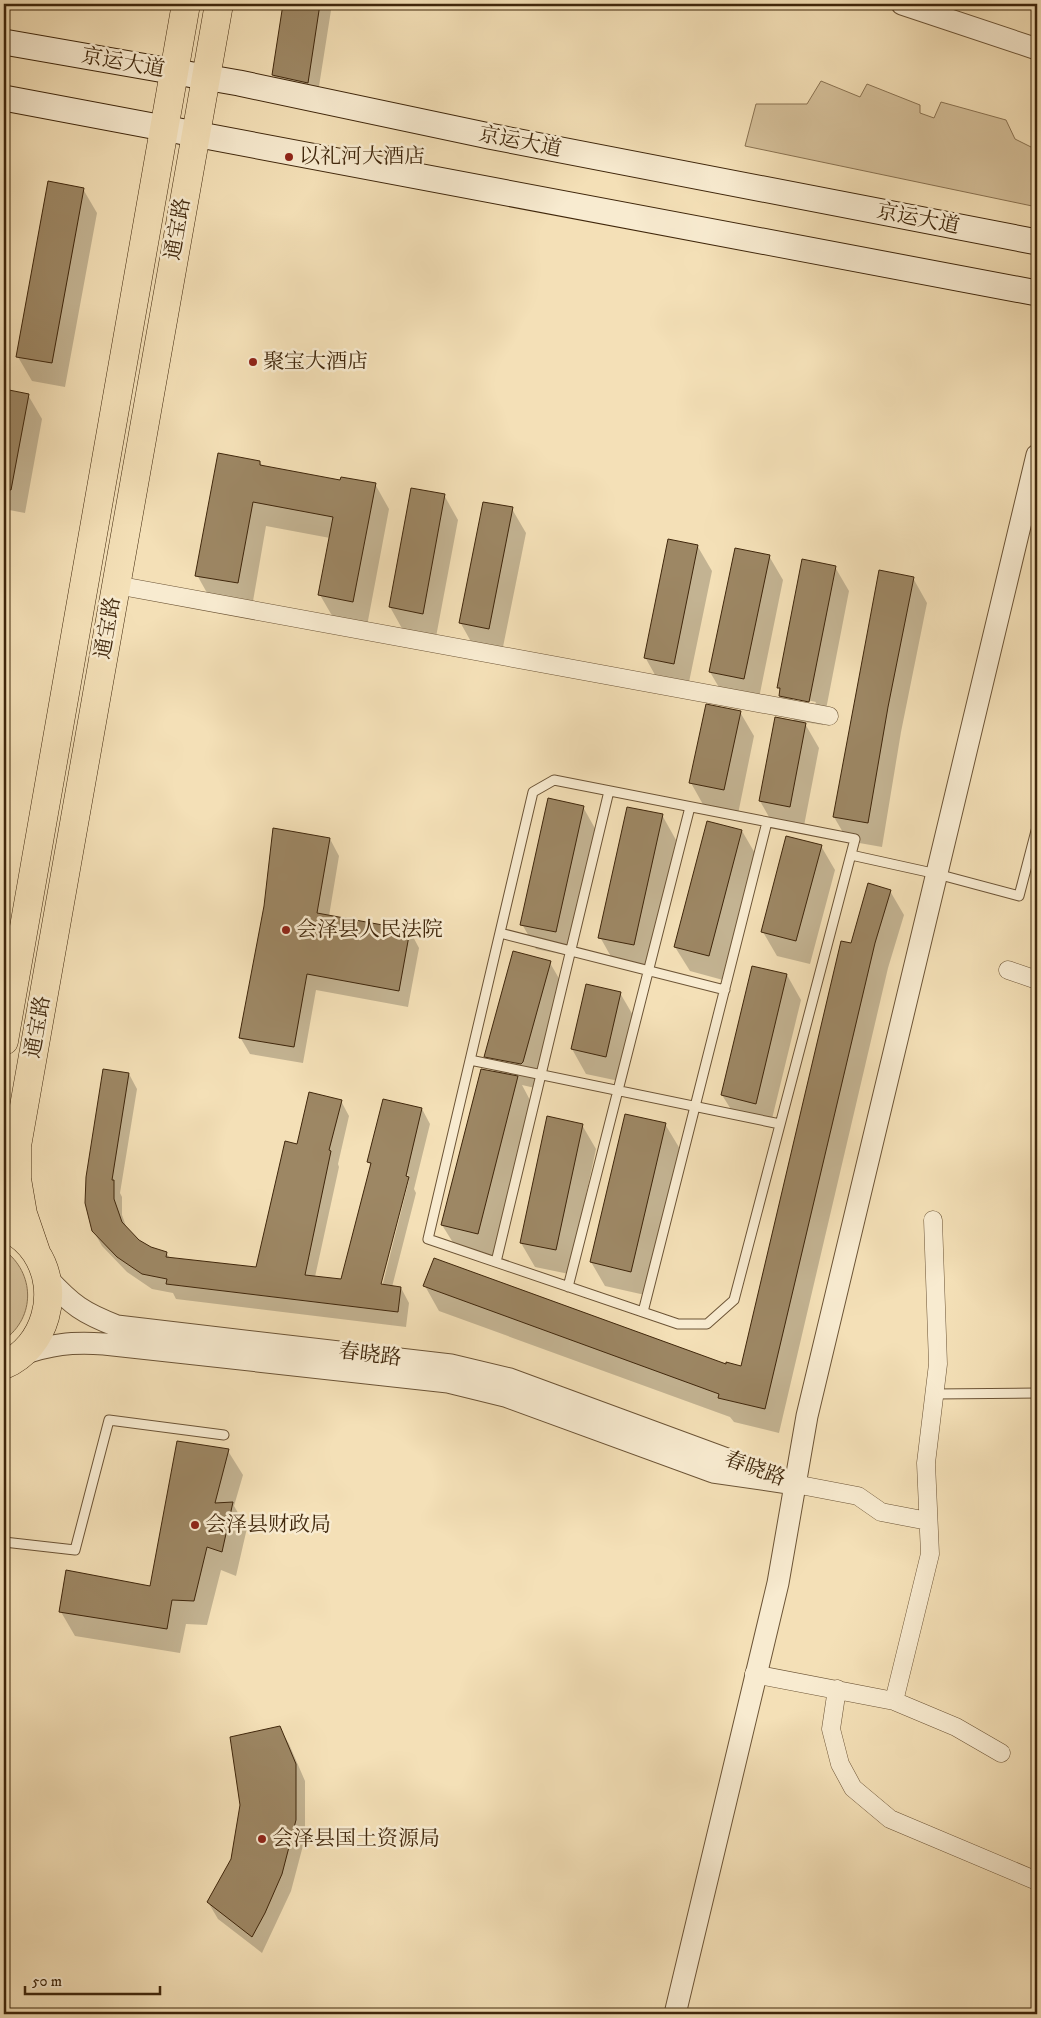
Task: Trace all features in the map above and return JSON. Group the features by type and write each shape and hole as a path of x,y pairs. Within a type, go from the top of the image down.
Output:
{"main road":[{"name":"通宝路","path":"4,1041 186,4"},
{"name":"通宝路","path":"47,1278 23,1214 17,1179 17,1146 218,4"},
{"name":"京运大道","path":"4,42 205,77 489,136 1037,242"},
{"path":"4,98 1037,294"},
{"path":"4,1225 16,1232 36,1252"},
{"path":"9,1363 38,1334 44,1321 49,1292 47,1278"}],"street":[{"path":"902,4 1037,49"},
{"path":"675,2014 754,1674 778,1583 810,1406 1037,455"},
{"path":"116,585 829,716"},
{"path":"1008,970 1037,980"},
{"path":"894,1701 930,1554 926,1463 938,1364 933,1220"},
{"name":"春晓路","path":"47,1278 70,1302 90,1316 117,1326 452,1364 510,1379 795,1484"},
{"name":"春晓路","path":"9,1363 47,1346 74,1342 448,1382 505,1396 713,1472 795,1484"},
{"path":"795,1484 858,1496 881,1512 928,1521"},
{"path":"754,1674 894,1701 956,1727 1001,1753"},
{"path":"837,1689 831,1729 840,1764 853,1788 890,1819 1037,1881"}],"lane":[{"path":"554,780 609,791 855,839 734,1300 707,1324 678,1324 428,1239 533,792 554,780"},
{"path":"496,1262 609,791"},
{"path":"568,1286 690,807"},
{"path":"643,1312 767,822"},
{"path":"851,855 937,874 1019,896 1037,827"},
{"path":"500,933 570,949 724,990"},
{"path":"470,1060 780,1124"},
{"path":"934,1394 1037,1393"},
{"path":"4,1542 75,1550 109,1420 224,1436"}],"shaded area":[{"path":"821,81 860,97 867,84 920,105 920,113 934,118 941,102 1006,120 1015,139 1037,150 1037,207 745,146 756,104 807,104"},
{"path":"4,1250 22,1271 28,1295 22,1319 4,1340"}],"building":[{"path":"283,4 320,4 308,83 272,75"},
{"path":"48,181 84,188 52,363 16,357"},
{"path":"4,389 29,394 11,490 4,489"},
{"path":"218,453 260,461 260,465 340,480 341,477 376,483 353,602 318,595 333,517 253,502 238,583 195,576"},
{"path":"411,488 445,494 423,614 389,607"},
{"path":"483,502 513,507 489,629 459,623"},
{"path":"668,539 698,545 674,664 644,658"},
{"path":"735,548 770,555 744,679 709,672"},
{"path":"802,559 836,566 809,702 779,696 780,688 777,688"},
{"path":"879,570 914,577 888,707 868,823 833,817"},
{"path":"706,704 741,711 724,790 689,783"},
{"path":"775,717 806,723 790,807 759,801"},
{"path":"548,798 584,806 556,932 520,925"},
{"path":"627,807 663,814 634,945 598,938"},
{"path":"707,821 742,830 709,956 674,947"},
{"name":"会泽县人民法院","path":"273,828 330,838 317,913 410,930 399,991 307,974 294,1047 239,1038 264,906"},
{"path":"786,836 822,845 796,941 761,932"},
{"path":"868,883 891,890 875,943 765,1409 718,1398 719,1394 423,1286 434,1258 726,1364 726,1362 741,1366 841,941 851,943"},
{"path":"513,951 551,961 521,1064 484,1057"},
{"path":"752,966 787,974 756,1104 721,1095"},
{"path":"586,984 621,992 606,1057 571,1049"},
{"path":"103,1069 129,1073 112,1180 114,1180 114,1199 122,1222 139,1240 151,1247 167,1252 166,1257 256,1267 285,1141 297,1144 309,1092 342,1100 329,1150 331,1151 305,1275 341,1279 371,1163 367,1162 383,1099 422,1108 406,1176 409,1177 381,1284 401,1287 398,1312 166,1284 167,1279 142,1274 117,1257 92,1231 85,1203 86,1177"},
{"path":"481,1069 518,1076 478,1234 441,1225"},
{"path":"625,1114 666,1123 631,1272 590,1262"},
{"path":"547,1116 583,1124 556,1250 520,1243"},
{"name":"会泽县财政局","path":"177,1441 229,1449 215,1503 233,1502 222,1552 207,1547 194,1601 172,1600 167,1629 59,1612 66,1570 150,1586"},
{"name":"会泽县国土资源局","path":"280,1726 296,1764 296,1820 282,1874 252,1937 207,1902 231,1859 240,1805 230,1737"}],"place":[{"name":"以礼河大酒店","path":"289,157"},
{"name":"聚宝大酒店","path":"253,362"},
{"name":"会泽县人民法院","path":"286,930"},
{"name":"会泽县财政局","path":"195,1525"},
{"name":"会泽县国土资源局","path":"262,1839"}]}
